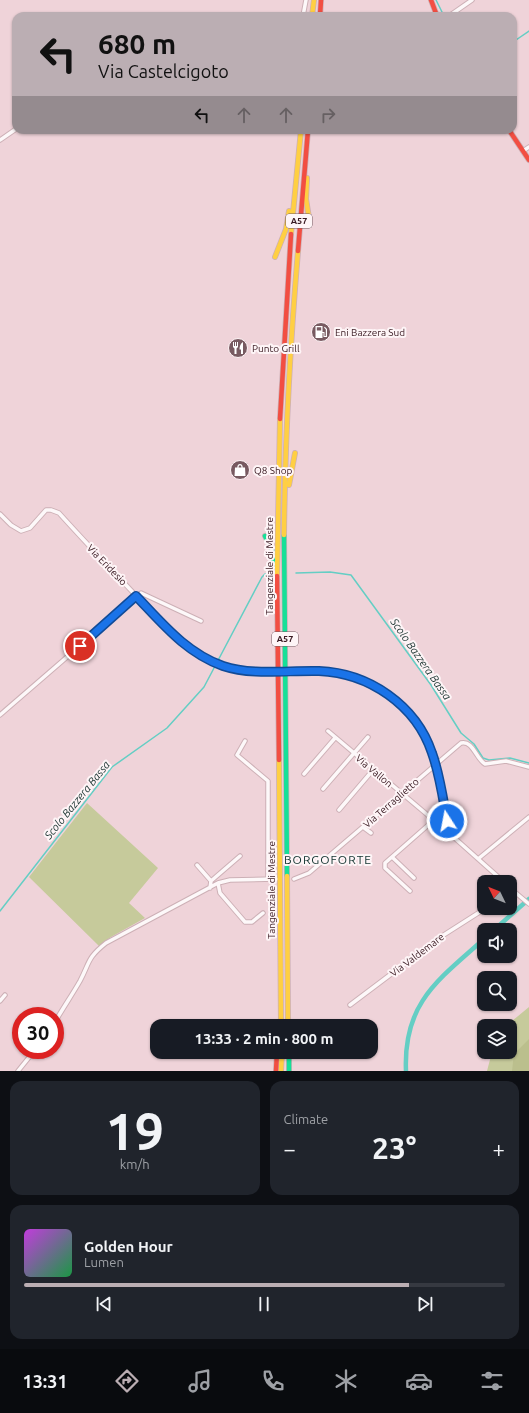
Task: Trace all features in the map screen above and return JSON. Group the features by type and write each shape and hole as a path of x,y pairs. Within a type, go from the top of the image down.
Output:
{"main road":[{"path":"312,12 314,0"},
{"path":"320,12 321,0"},
{"path":"431,0 436,12"},
{"name":"Tangenziale di Mestre","path":"281,1019 277,576 279,435 283,344 294,194 301,134"},
{"name":"Tangenziale di Mestre","path":"288,1019 285,515 290,344 308,134"},
{"path":"512,134 529,160"},
{"path":"304,166 307,180 306,205 310,218"},
{"path":"275,257 286,229 294,194"},
{"path":"285,515 291,469 295,453"},
{"path":"265,536 272,550 277,576"},
{"path":"276,1071 277,1059"},
{"path":"282,1059 282,1071"},
{"path":"289,1059 289,1071"}],"street":[{"path":"304,12 306,0"},
{"path":"455,12 472,0"},
{"path":"0,140 12,132"},
{"path":"523,151 529,147"},
{"name":"Via Eridesio","path":"0,514 11,526 21,531 30,528 46,510 59,513 136,596 185,645 212,662 239,670 327,672 347,675 363,680 384,691 413,717 426,738 435,764 449,833"},
{"path":"0,715 141,593 201,620"},
{"name":"Via Vallon","path":"328,731 434,820 496,875"},
{"path":"323,789 368,737"},
{"path":"304,774 335,738"},
{"path":"245,741 237,755 268,781 268,879"},
{"name":"Via Terraglietto","path":"294,879 309,873 435,764 463,742 470,745 485,764 506,762 529,767"},
{"path":"339,810 373,770"},
{"path":"478,858 529,817"},
{"path":"410,891 385,868 385,863 434,820"},
{"path":"363,827 371,833"},
{"path":"210,888 211,881 240,856"},
{"path":"392,857 414,878"},
{"path":"197,865 211,881"},
{"path":"64,1007 80,980 87,963 98,949 218,883 230,880 276,879"},
{"path":"218,883 220,893 245,922 252,922 263,914"},
{"path":"517,895 529,904"},
{"name":"Via Valdemare","path":"350,1005 439,938 477,914"},
{"path":"0,1001 5,995"},
{"path":"18,1071 28,1059"}],"green space":[{"path":"87,803 158,868 129,903 145,918 111,937 99,946 29,877"},
{"path":"529,1007 529,1071 487,1071 490,1059 517,1059 517,1019 514,1019"},
{"path":"529,1039 529,1071 512,1071 513,1059 517,1059 517,1051"}],"waterway":[{"path":"436,0 442,12"},
{"path":"517,39 529,31"},
{"name":"Scolo Bazzera Bassa","path":"296,573 330,572 351,575 431,685 461,733 474,744 483,758 489,760 510,758 529,763"},
{"name":"Scolo Bazzera Bassa","path":"0,911 112,767 167,728 204,687 262,577 265,574 271,574"},
{"path":"502,923 529,899"},
{"path":"406,1071 410,1027 417,1010 438,981 477,945"}],"traffic: fast":[{"path":"284,535 287,876"},
{"path":"265,536 272,550 274,567"},
{"path":"289,1059 289,1071"}],"traffic: slow":[{"path":"312,12 314,0"},
{"path":"291,234 301,134"},
{"path":"307,178 306,199 309,218"},
{"path":"275,257 286,229 289,211"},
{"path":"284,535 288,393 298,251"},
{"path":"277,576 280,419"},
{"path":"289,485 295,453"},
{"path":"279,760 281,1019"},
{"path":"287,876 288,1019"},
{"path":"281,1071 282,1059"}],"traffic: jam":[{"path":"320,12 321,0"},
{"path":"431,0 436,12"},
{"path":"298,251 308,134"},
{"path":"512,134 529,160"},
{"path":"280,419 291,234"},
{"path":"277,576 279,760"},
{"path":"276,1071 277,1059"}],"place":[{"name":"Eni Bazzera Sud","path":"321,332"},
{"name":"Punto Grill","path":"238,348"},
{"name":"Q8 Shop","path":"240,470"}],"district":[{"name":"BORGOFORTE","path":"328,859"}],"route":[{"path":"80,646 136,596 174,636 195,652 212,662 239,670 327,672 347,675 370,683 384,691 404,708 413,717 423,733 435,764 447,821"}]}
